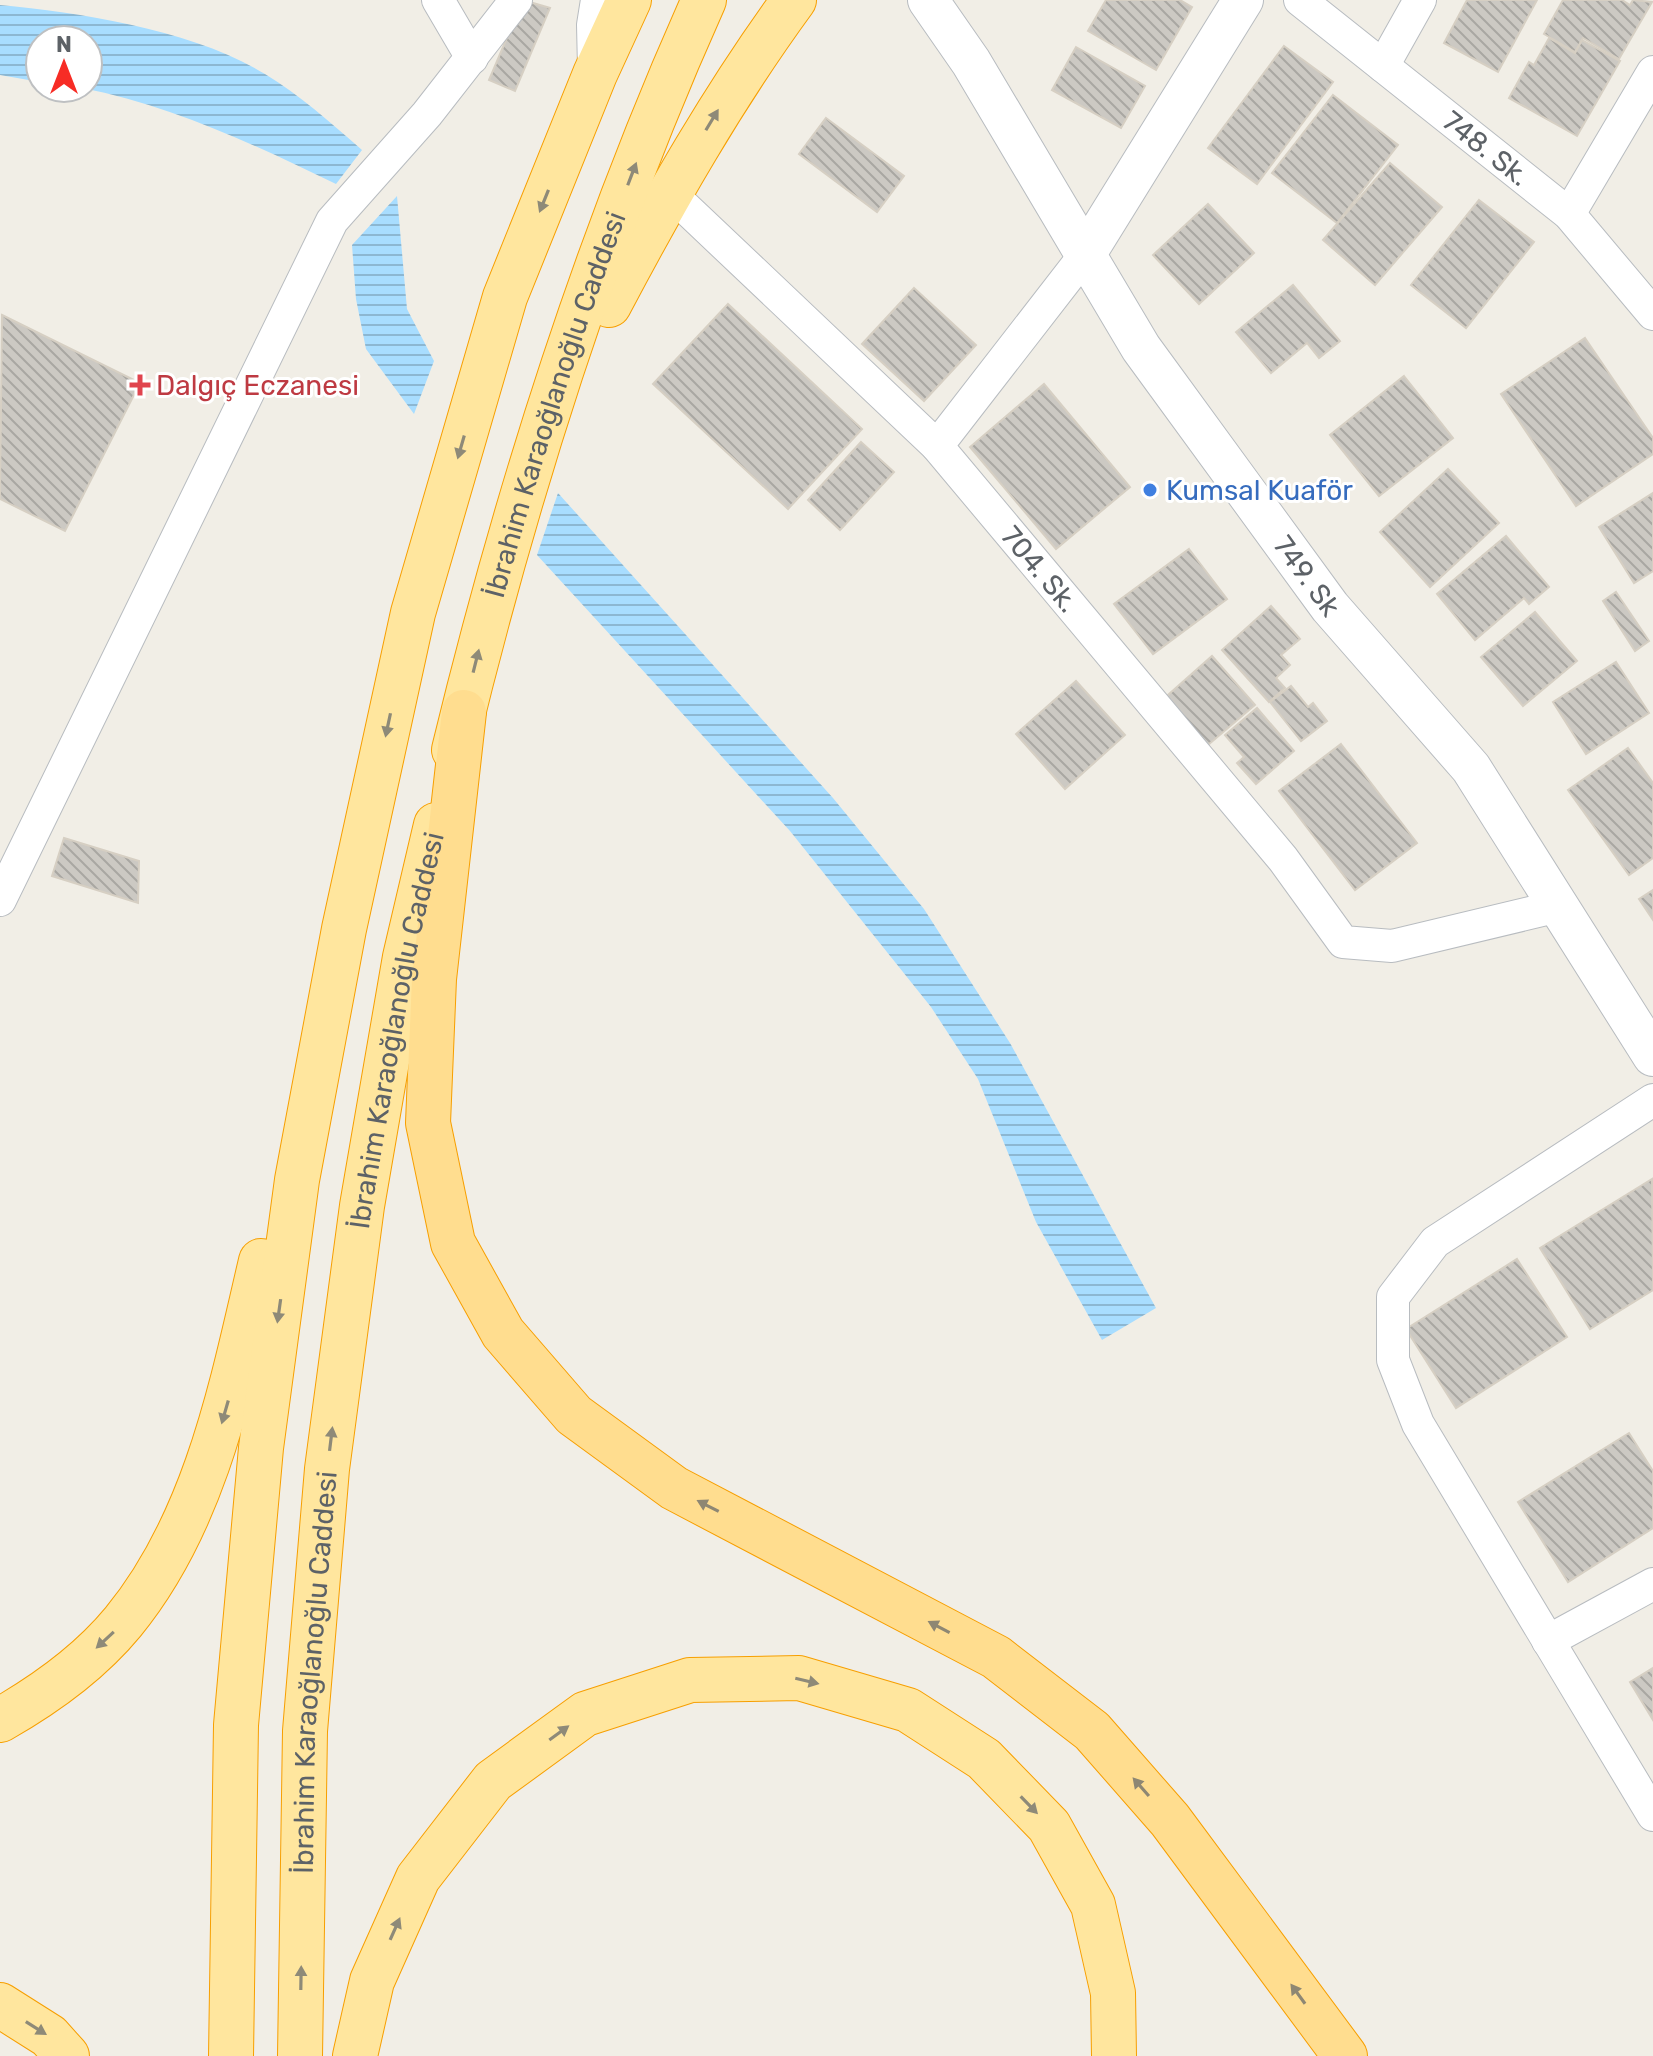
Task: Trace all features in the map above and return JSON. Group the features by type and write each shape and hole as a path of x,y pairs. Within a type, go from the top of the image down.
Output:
{"highway":[{"path":"0,1720 46,1694 123,1623 175,1541 224,1417 344,929 413,613 505,297 595,74 629,0"},
{"name":"İbrahim Karaoğlanoğlu Caddesi","path":"300,2056 305,1731 327,1469 362,1206 402,972 515,512 569,351 666,84 704,0"},
{"path":"569,351 605,313 669,192 725,100 794,0"},
{"path":"464,712 434,979 428,1123 453,1243 503,1333 574,1415 674,1488 996,1657 1092,1731 1170,1820 1345,2056"},
{"path":"231,2056 236,1725 261,1448 297,1180 344,929"},
{"path":"355,2056 372,1981 418,1878 493,1781 585,1714 690,1680 799,1678 908,1710 984,1759 1049,1826 1093,1905 1113,1993 1114,2056"},
{"path":"0,2005 49,2036 67,2056"}],"street":[{"path":"438,0 472,58"},
{"path":"0,900 332,221 472,58 516,0"},
{"path":"595,74 593,25 597,0"},
{"name":"749. Sk","path":"928,0 971,62 1141,348 1330,607 1471,768 1653,1056"},
{"path":"937,446 1085,255 1243,0"},
{"name":"748. Sk.","path":"1300,0 1569,214 1653,314"},
{"path":"1383,66 1420,0"},
{"path":"1569,214 1653,72"},
{"name":"704. Sk.","path":"669,192 937,446 1283,859 1343,942 1392,946 1559,906"},
{"path":"1653,1100 1435,1242 1393,1297 1393,1360 1418,1424 1653,1815"},
{"path":"1548,1641 1653,1584"}],"water":[{"path":"0,5 137,26 205,46 265,74 315,110 362,150 336,184 244,141 180,116 104,93 104,24 24,24 24,79 0,75"},
{"path":"397,196 407,309 434,361 414,414 366,349 356,299 352,245"},
{"path":"558,493 833,798 924,909 1010,1043 1156,1308 1102,1340 1036,1222 978,1079 931,1007 790,831 537,555"}],"building":[{"path":"523,0 550,8 515,91 489,80"},
{"path":"1106,0 1180,0 1192,7 1156,70 1088,31"},
{"path":"1467,0 1537,0 1498,72 1444,43"},
{"path":"1563,0 1622,0 1630,5 1633,0 1652,2 1619,59 1583,38 1575,52 1544,34"},
{"path":"1549,38 1575,53 1582,40 1620,61 1577,136 1509,98 1529,62 1534,65"},
{"path":"1284,46 1333,82 1257,184 1208,148"},
{"path":"1076,47 1145,86 1121,128 1052,90"},
{"path":"1333,95 1398,145 1337,223 1272,173"},
{"path":"826,118 904,176 877,212 799,154"},
{"path":"1390,163 1442,207 1375,285 1323,240"},
{"path":"1479,200 1534,242 1466,328 1411,285"},
{"path":"1208,204 1254,253 1199,304 1153,255"},
{"path":"1293,285 1340,341 1319,358 1307,343 1271,373 1236,332"},
{"path":"914,288 976,345 924,401 862,344"},
{"path":"728,304 862,429 788,509 653,384"},
{"path":"2,315 140,383 65,531 0,499"},
{"path":"1585,338 1653,438 1653,454 1576,506 1501,394"},
{"path":"1404,376 1453,438 1379,496 1330,435"},
{"path":"1044,384 1130,487 1056,549 970,447"},
{"path":"861,442 894,472 840,530 808,500"},
{"path":"1448,469 1499,523 1430,587 1380,532"},
{"path":"1653,493 1653,571 1634,583 1599,527"},
{"path":"1506,536 1549,587 1529,604 1524,598 1475,640 1437,594"},
{"path":"1189,549 1227,599 1153,654 1114,604"},
{"path":"1616,592 1649,641 1635,651 1603,601"},
{"path":"1271,606 1300,639 1281,655 1290,665 1276,678 1285,688 1269,702 1222,650"},
{"path":"1535,612 1577,661 1523,706 1481,657"},
{"path":"1212,656 1255,705 1208,745 1160,702"},
{"path":"1616,662 1649,713 1586,754 1553,702"},
{"path":"1076,681 1125,735 1065,789 1016,734"},
{"path":"1291,686 1308,707 1313,703 1327,721 1301,741 1270,702"},
{"path":"1257,708 1294,751 1256,784 1237,763 1244,757 1225,735"},
{"path":"1341,744 1417,843 1355,890 1279,791"},
{"path":"1628,748 1653,783 1653,858 1629,875 1568,790"},
{"path":"64,838 139,861 138,903 52,876"},
{"path":"1653,890 1653,920 1639,899"},
{"path":"1652,1179 1653,1290 1590,1329 1540,1248"},
{"path":"1517,1259 1567,1337 1456,1408 1406,1329"},
{"path":"1629,1433 1653,1471 1653,1528 1568,1582 1518,1502"},
{"path":"1653,1668 1653,1720 1630,1682"}],"place":[{"name":"Dalgıç Eczanesi","path":"140,385"},
{"name":"Kumsal Kuaför","path":"1150,490"}]}
